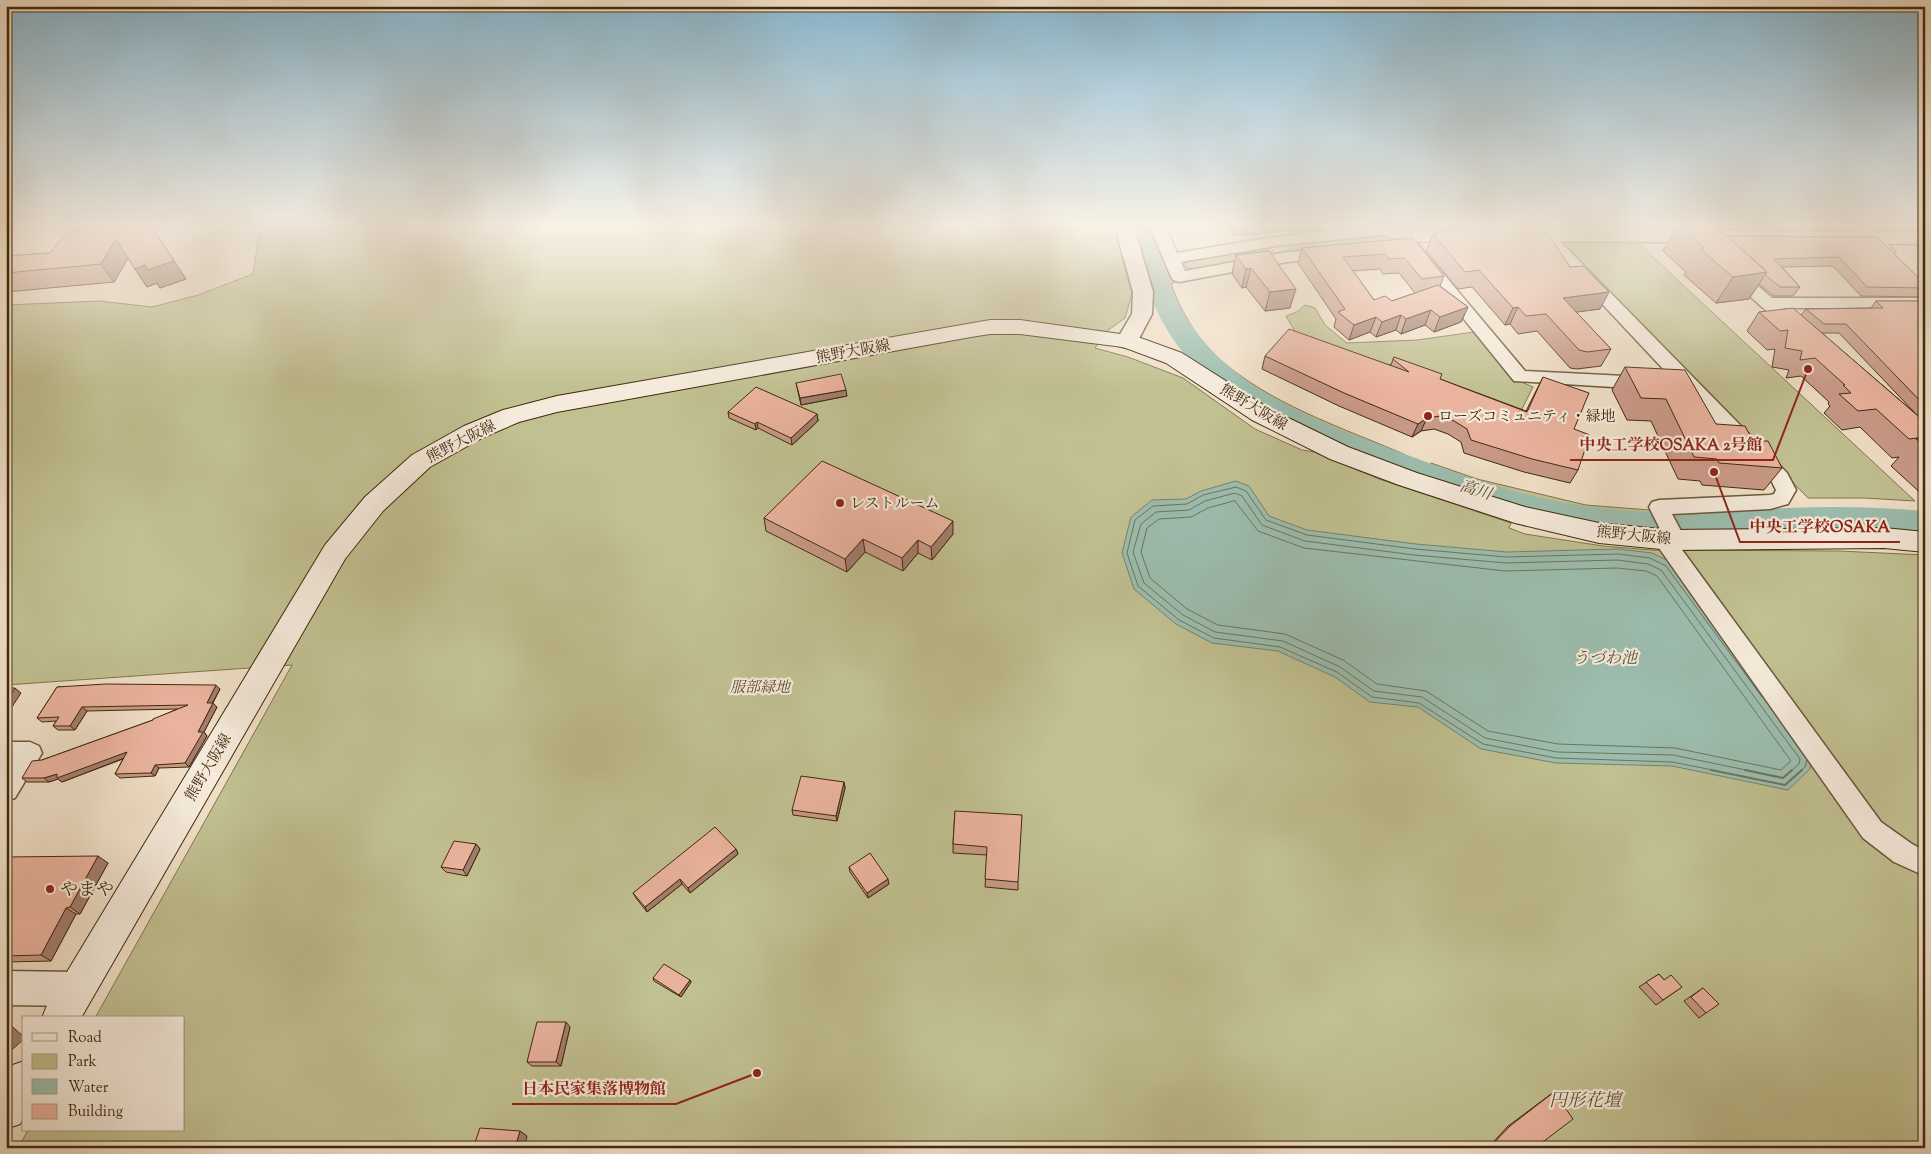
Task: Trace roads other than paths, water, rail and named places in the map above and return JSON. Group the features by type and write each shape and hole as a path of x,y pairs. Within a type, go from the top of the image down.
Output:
{"main road":[{"name":"熊野大阪線","path":"61,1016 335,552 374,504 422,461 473,432 511,416 557,404 970,330 990,327 1020,327 1127,341 1174,358 1260,414 1330,448 1408,479 1524,516 1599,533 1669,530 1884,538 1925,542"},
{"path":"6,1110 22,1083"}],"street":[{"path":"1127,341 1142,314 1144,292 1141,281"},
{"path":"1442,281 1520,377 1688,385"},
{"path":"1591,281 1688,385 1780,478 1786,490 1782,499 1770,502 1659,508 1669,530 1878,827 1906,848 1925,857"},
{"path":"1742,281 1812,342"},
{"path":"1767,303 1925,303"},
{"path":"1669,530 1669,548 1872,830 1903,853 1925,864"},
{"path":"6,753 30,753 6,790"},
{"path":"6,988 77,989"}],"water":[{"name":"うづわ池","path":"1236,481 1249,486 1269,516 1307,530 1416,544 1507,552 1618,549 1652,553 1669,561 1812,757 1810,769 1788,790 1672,766 1556,763 1481,749 1418,707 1370,702 1335,677 1278,651 1212,643 1176,624 1134,589 1122,553 1131,517 1152,500 1186,499 1201,491"}],"waterway":[{"name":"高川","path":"1156,281 1172,317 1190,343 1216,370 1267,407 1313,430 1467,488 1541,509 1616,522 1686,524 1857,519 1925,523"}],"place":[{"name":"中央工学校OSAKA 2号館","path":"1808,369"},
{"name":"ローズコミュニティ・緑地","path":"1428,416"},
{"name":"中央工学校OSAKA","path":"1714,472"},
{"name":"レストルーム","path":"840,503"},
{"name":"やまや","path":"50,889"},
{"name":"日本民家集落博物館","path":"757,1073"}],"park label":[{"name":"服部緑地","path":"760,687"},
{"name":"円形花壇","path":"1585,1100"}]}
